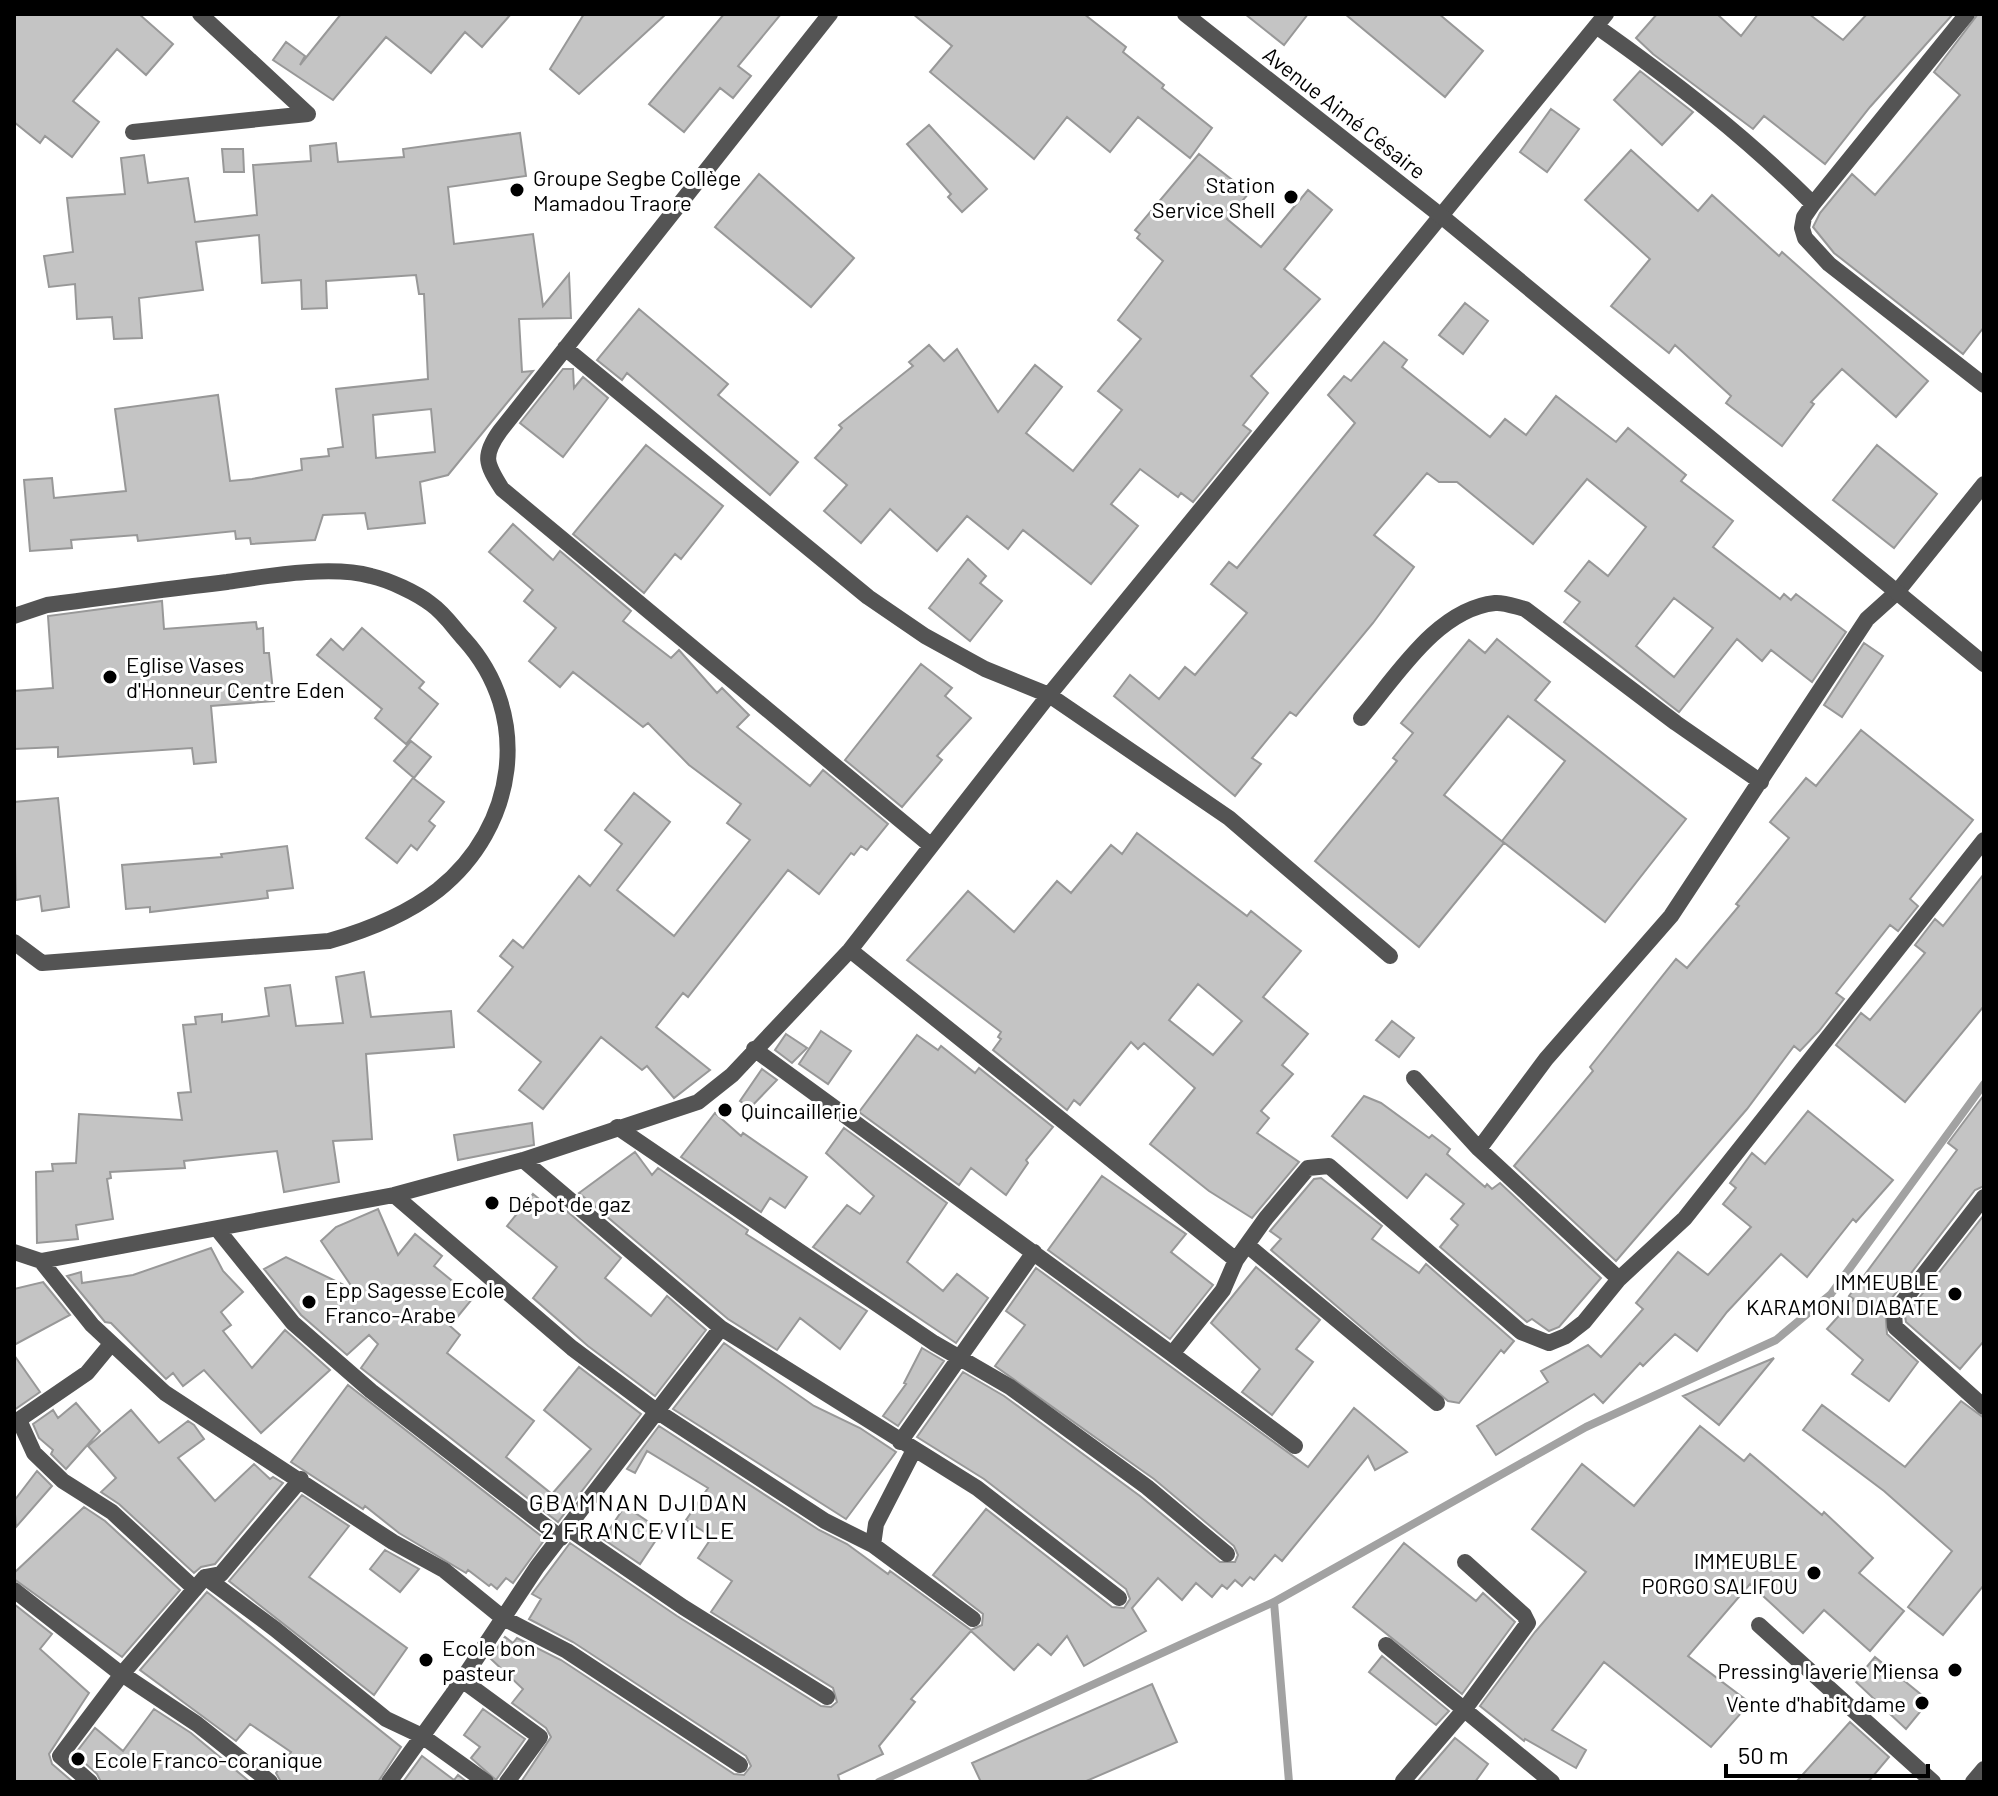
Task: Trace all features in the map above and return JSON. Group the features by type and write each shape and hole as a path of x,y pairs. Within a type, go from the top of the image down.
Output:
{"street":[{"path":"133,132 308,114 200,14"},
{"path":"830,14 488,448 489,469 502,489 929,844"},
{"name":"Avenue Aimé Césaire","path":"1185,14 1440,215 1984,664"},
{"path":"1967,14 1813,204 1804,217 1802,228 1805,238 1829,264 1984,385"},
{"path":"14,1252 41,1261 394,1195 523,1160 698,1102 732,1075 850,950 929,844 1049,695 1601,20 1760,152 1813,204"},
{"path":"565,348 868,597 925,636 985,669 1049,695 1229,818 1390,956"},
{"path":"1479,1149 1546,1059 1671,916 1867,619 1897,592 1984,484"},
{"path":"14,616 47,605 302,572 370,575 431,603 482,660 505,723 510,762 502,795 486,833 468,859 419,903 360,932 329,941 42,963 14,942"},
{"path":"1361,718 1436,632 1468,610 1497,602 1525,609 1676,723 1761,782"},
{"path":"1172,1354 1223,1290 1236,1260 1308,1168 1329,1166 1521,1332 1549,1343 1566,1336 1584,1322 1619,1279 1685,1218 1984,840"},
{"path":"850,950 1236,1260"},
{"path":"754,1049 1295,1446"},
{"path":"1414,1078 1479,1149 1619,1279"},
{"path":"617,1127 778,1240 957,1357 1010,1387 1087,1441 1227,1554"},
{"path":"523,1160 721,1328 977,1488 1119,1598"},
{"path":"394,1195 572,1348 655,1410 825,1521 873,1545 973,1619"},
{"path":"1984,1197 1894,1313 1895,1327 1984,1407"},
{"path":"218,1230 293,1323 371,1391 565,1533 827,1697"},
{"path":"1247,1245 1437,1403"},
{"path":"873,1545 876,1524 907,1446 957,1357 1034,1252"},
{"path":"41,1261 111,1344 165,1393 301,1479 393,1542 444,1570 503,1618 567,1651 740,1765"},
{"path":"389,1782 565,1533 655,1410 721,1328"},
{"path":"111,1344 87,1373 16,1421 34,1453 63,1481 112,1512 200,1583 275,1629 386,1719 422,1736 486,1782"},
{"path":"90,1782 60,1756 122,1674 200,1583 221,1574 301,1479"},
{"path":"1403,1781 1464,1710 1528,1623 1524,1615 1465,1562"},
{"path":"14,1590 122,1674 197,1724 270,1782"},
{"path":"1759,1625 1933,1782"},
{"path":"1386,1645 1552,1782"},
{"path":"462,1680 540,1737 507,1782"},
{"path":"1973,1782 1984,1769"}],"building":[{"path":"14,14 139,14 173,44 146,75 117,49 73,101 99,122 72,157 45,136 40,143 14,122"},
{"path":"341,14 511,14 482,47 465,32 431,73 386,37 333,100 273,60 286,42 305,56 300,65"},
{"path":"584,14 666,14 579,94 550,69"},
{"path":"724,14 781,14 738,66 751,76 733,98 720,88 684,132 649,104"},
{"path":"913,14 1084,14 1126,47 1123,52 1164,85 1162,88 1212,128 1190,158 1138,117 1110,152 1067,117 1034,159 930,72 952,46"},
{"path":"1245,14 1308,14 1284,45"},
{"path":"1345,14 1439,14 1483,51 1445,97"},
{"path":"1657,14 1717,14 1741,36 1758,14 1809,14 1843,40 1867,14 1953,14 1870,107 1825,164 1764,116 1753,129 1653,54 1636,38"},
{"path":"1978,14 1984,14 1984,327 1963,354 1834,253 1813,227 1820,213 1852,174 1875,195 1960,95 1934,72"},
{"path":"1640,71 1693,112 1662,145 1614,100"},
{"path":"1551,109 1579,129 1547,172 1520,152"},
{"path":"929,125 987,189 962,212 948,197 951,194 907,144"},
{"path":"520,133 526,176 448,187 454,244 533,234 543,306 569,274 571,318 519,319 522,372 533,371 448,475 420,482 425,523 368,529 365,513 323,515 315,540 251,544 250,538 236,539 235,531 138,541 137,535 71,540 72,548 30,551 24,480 52,478 54,498 126,491 115,409 218,395 230,481 252,479 302,470 301,459 329,456 328,449 343,447 336,389 428,379 424,294 419,294 416,275 326,281 327,308 302,309 301,280 262,283 259,235 196,242 203,290 139,298 142,338 114,339 112,317 77,319 75,284 49,287 44,256 73,252 67,198 125,194 121,158 144,155 148,183 188,178 195,222 257,215 253,165 311,161 310,146 336,143 338,162 404,157 403,149","holes":["431,409 435,452 376,458 373,415"]},
{"path":"222,149 243,149 244,172 224,172"},
{"path":"1631,150 1698,211 1712,195 1779,256 1782,252 1928,381 1896,417 1842,369 1811,402 1814,404 1782,446 1726,403 1731,396 1675,345 1669,353 1611,306 1650,259 1585,200"},
{"path":"1199,154 1249,193 1227,219 1261,247 1308,190 1332,210 1284,269 1320,299 1251,376 1268,393 1243,425 1251,431 1193,502 1181,493 1178,497 1140,469 1111,504 1138,526 1091,584 1023,530 1008,549 967,516 937,551 890,509 861,543 824,511 847,485 815,458 842,428 839,425 913,366 909,362 929,345 944,361 957,349 998,412 1035,365 1062,387 1026,433 1073,471 1122,410 1098,391 1141,339 1118,320 1163,261 1137,238 1140,234 1135,230"},
{"path":"759,174 854,258 811,307 715,227"},
{"path":"1465,303 1488,321 1463,354 1439,335"},
{"path":"639,309 728,384 718,395 798,462 770,495 627,373 622,380 597,360"},
{"path":"1384,342 1407,360 1402,367 1490,437 1505,419 1526,435 1556,396 1616,442 1628,428 1686,475 1681,481 1733,521 1713,547 1780,599 1784,594 1791,600 1796,594 1846,632 1812,682 1771,650 1762,661 1737,639 1679,712 1564,622 1580,602 1565,591 1589,561 1608,576 1646,527 1587,479 1533,544 1457,482 1439,482 1427,473 1374,535 1414,567 1373,623 1296,716 1290,712 1252,758 1261,764 1235,796 1114,696 1130,675 1159,699 1185,667 1195,675 1247,613 1211,584 1229,562 1237,568 1355,423 1328,395 1344,376 1351,381","holes":["1674,598 1713,628 1674,677 1636,646"]},
{"path":"563,369 573,369 574,388 583,377 608,398 563,457 520,423"},
{"path":"646,445 723,506 681,559 675,554 644,593 573,534"},
{"path":"1877,445 1937,494 1894,548 1833,500"},
{"path":"513,524 553,560 560,551 631,611 623,621 671,658 679,650 717,693 722,688 749,715 737,727 810,786 823,770 888,824 867,850 861,846 854,855 851,853 819,894 788,870 688,997 683,993 656,1027 710,1070 674,1098 647,1066 642,1070 601,1037 543,1109 519,1090 541,1062 478,1011 513,967 500,956 513,940 523,948 579,876 590,886 622,844 605,830 634,793 670,822 617,890 674,936 750,840 727,823 741,804 689,765 648,723 643,727 573,672 560,687 529,661 556,628 524,601 533,590 489,552"},
{"path":"968,559 986,576 980,583 1002,601 970,641 929,608"},
{"path":"162,601 164,629 256,622 257,629 263,628 264,653 269,653 274,701 211,706 216,762 194,764 192,748 58,757 58,747 14,749 14,691 53,688 48,616"},
{"path":"362,628 424,682 419,688 438,704 406,744 375,718 382,709 317,655 331,639 343,650"},
{"path":"1497,639 1550,682 1535,700 1686,819 1605,922 1502,841 1565,761 1508,716 1444,795 1504,843 1419,947 1315,861 1397,761 1393,758 1413,733 1401,723 1469,640 1485,653"},
{"path":"1864,643 1883,656 1842,717 1824,705"},
{"path":"921,664 952,688 945,696 971,718 937,756 942,760 902,807 845,760"},
{"path":"1861,730 1973,820 1910,899 1918,906 1898,931 1890,925 1836,993 1844,999 1819,1031 1800,1051 1794,1046 1747,1109 1616,1261 1514,1166 1593,1071 1590,1067 1676,959 1687,968 1739,906 1736,904 1789,838 1770,822 1806,778 1816,786"},
{"path":"411,741 431,757 414,778 394,761"},
{"path":"413,778 444,802 429,821 435,826 417,850 411,845 397,863 366,838"},
{"path":"58,798 69,907 42,911 40,896 16,900 14,802"},
{"path":"1137,833 1247,916 1251,911 1301,951 1263,997 1308,1034 1282,1065 1293,1074 1261,1111 1269,1118 1257,1133 1299,1162 1252,1218 1209,1191 1150,1144 1195,1088 1144,1043 1138,1049 1131,1042 1080,1105 1074,1100 1067,1110 993,1050 1001,1039 998,1037 1001,1032 907,960 968,891 1014,932 1057,881 1071,893 1111,845 1122,854","holes":["1198,984 1242,1021 1213,1055 1169,1020"]},
{"path":"287,846 293,888 267,891 268,898 150,912 150,907 126,909 122,865 222,857 221,854"},
{"path":"1984,874 1984,1006 1905,1102 1836,1045 1861,1013 1870,1020 1925,953 1915,945 1935,919 1943,926"},
{"path":"364,972 371,1017 451,1011 454,1047 366,1054 372,1139 333,1141 339,1182 284,1192 277,1151 184,1161 185,1168 110,1172 111,1178 107,1179 113,1219 76,1225 78,1239 37,1243 36,1172 53,1171 52,1164 76,1163 79,1114 182,1120 178,1093 191,1092 183,1025 196,1024 195,1017 222,1014 222,1022 269,1016 265,988 290,985 296,1026 343,1023 336,977"},
{"path":"1392,1021 1414,1038 1399,1057 1376,1040"},
{"path":"821,1031 851,1051 828,1084 799,1064"},
{"path":"786,1034 807,1048 792,1063 775,1050"},
{"path":"917,1035 938,1050 941,1046 975,1073 979,1068 1053,1127 1026,1160 1028,1163 1006,1195 971,1168 959,1185 859,1112"},
{"path":"762,1069 777,1080 750,1108 740,1101"},
{"path":"1984,1095 1984,1186 1975,1190 1885,1307 1887,1334 1918,1362 1889,1401 1852,1374 1863,1360 1827,1329 1854,1299 1849,1296 1957,1150 1948,1143"},
{"path":"1364,1096 1381,1103 1429,1138 1432,1135 1450,1149 1447,1154 1485,1187 1487,1184 1492,1189 1500,1183 1601,1278 1559,1327 1549,1331 1532,1319 1527,1322 1440,1247 1458,1225 1451,1219 1464,1204 1426,1174 1407,1198 1332,1136"},
{"path":"1808,1111 1893,1180 1856,1222 1853,1219 1807,1277 1781,1254 1727,1312 1697,1351 1675,1334 1643,1366 1640,1363 1603,1403 1594,1394 1496,1455 1477,1426 1548,1382 1541,1371 1588,1345 1601,1357 1643,1309 1636,1303 1678,1252 1708,1275 1751,1227 1723,1204 1736,1188 1730,1183 1752,1153 1765,1164"},
{"path":"715,1113 741,1136 743,1133 807,1177 785,1208 770,1198 761,1212 681,1157"},
{"path":"532,1123 534,1145 458,1160 454,1135"},
{"path":"844,1128 947,1203 907,1262 943,1291 957,1274 988,1298 956,1343 813,1247 847,1205 860,1214 874,1196 826,1153"},
{"path":"635,1152 652,1175 658,1168 748,1230 746,1234 867,1311 840,1349 800,1318 777,1350 728,1319 579,1193"},
{"path":"1102,1176 1186,1234 1171,1252 1213,1285 1170,1339 1048,1250"},
{"path":"1321,1178 1382,1226 1372,1239 1419,1273 1426,1264 1514,1341 1504,1353 1501,1350 1459,1403 1448,1401 1271,1250 1281,1239 1270,1231 1314,1179"},
{"path":"533,1194 554,1211 561,1206 621,1258 605,1278 651,1316 667,1296 706,1330 655,1396 588,1346 533,1298 557,1267 507,1226"},
{"path":"378,1209 398,1255 415,1234 442,1256 434,1266 473,1298 450,1326 460,1335 447,1353 534,1421 506,1457 552,1494 591,1449 544,1410 579,1367 641,1414 558,1522 361,1368 378,1344 369,1335 347,1355 301,1315 264,1269 286,1257 354,1290 321,1241 336,1227"},
{"name":"IMMEUBLE KARAMONI DIABATE","path":"1984,1215 1984,1341 1960,1369 1906,1322 1905,1316"},
{"path":"211,1248 223,1271 243,1292 221,1312 231,1325 223,1331 252,1368 285,1330 330,1370 261,1433 204,1370 183,1386 173,1373 166,1379 111,1323 105,1322 67,1276 81,1272 82,1283 133,1275"},
{"path":"1256,1267 1320,1320 1296,1349 1313,1362 1272,1415 1242,1392 1260,1369 1211,1323"},
{"path":"1036,1268 1308,1467 1354,1408 1407,1452 1375,1470 1368,1456 1282,1561 1275,1555 1254,1580 1250,1577 1242,1586 1235,1580 1227,1589 1222,1585 1212,1597 1196,1583 1182,1600 1158,1578 1132,1608 1146,1631 1084,1666 1067,1636 1051,1655 1038,1644 1014,1670 971,1631 911,1699 915,1702 879,1746 883,1754 838,1775 840,1782 521,1782 551,1737 546,1728 512,1703 523,1689 490,1658 505,1637 513,1643 517,1638 561,1660 734,1774 744,1775 751,1766 746,1756 573,1642 529,1619 541,1599 532,1594 570,1543 677,1616 821,1706 831,1707 837,1702 833,1688 711,1612 732,1581 698,1558 712,1537 686,1520 708,1488 647,1451 635,1473 627,1469 659,1426 819,1530 847,1544 888,1574 890,1571 971,1630 982,1625 983,1614 933,1575 986,1509 1112,1607 1124,1608 1130,1599 1126,1589 984,1479 917,1437 963,1372 1004,1396 1140,1496 1220,1562 1235,1562 1238,1555 1234,1546 1154,1479 995,1366 1025,1325 1006,1311"},
{"path":"43,1282 70,1315 14,1345 14,1289"},
{"path":"724,1343 814,1406 860,1428 896,1452 846,1519 673,1409"},
{"path":"922,1348 944,1361 898,1426 883,1416 906,1384"},
{"path":"14,1355 40,1392 14,1410"},
{"path":"1774,1358 1719,1425 1683,1396"},
{"path":"348,1385 545,1539 513,1583 506,1578 497,1589 491,1584 489,1586 468,1570 466,1573 399,1533 365,1506 363,1509 291,1462"},
{"path":"1961,1401 1984,1418 1984,1585 1943,1635 1908,1607 1952,1551 1884,1491 1803,1430 1822,1405 1905,1467"},
{"path":"76,1403 100,1431 66,1469 51,1454 53,1450 39,1438 33,1424 53,1410 58,1418"},
{"path":"131,1410 159,1443 188,1421 194,1425 204,1439 178,1458 215,1501 254,1464 270,1479 273,1477 283,1483 215,1564 201,1567 194,1573 119,1504 101,1492 116,1478 88,1446"},
{"path":"1700,1426 1744,1461 1750,1454 1822,1515 1824,1512 1873,1558 1859,1573 1904,1611 1870,1651 1824,1610 1803,1633 1750,1584 1688,1656 1750,1703 1711,1747 1604,1662 1552,1730 1586,1750 1576,1768 1524,1741 1480,1706 1535,1632 1586,1572 1532,1529 1582,1464 1634,1506"},
{"path":"37,1471 52,1486 16,1527 14,1501"},
{"path":"302,1495 349,1526 309,1577 407,1648 374,1695 229,1581"},
{"path":"625,1506 662,1531 640,1564 603,1539"},
{"path":"84,1507 105,1521 180,1590 122,1657 14,1579 14,1573"},
{"path":"1404,1543 1476,1601 1483,1593 1515,1622 1462,1694 1353,1607"},
{"path":"385,1550 419,1569 400,1592 370,1569"},
{"path":"207,1592 401,1747 378,1782 281,1782 276,1773 291,1752 250,1724 236,1741 140,1670"},
{"path":"14,1604 52,1634 40,1649 89,1693 49,1754 52,1764 73,1782 14,1782"},
{"path":"1382,1656 1449,1711 1436,1725 1369,1672"},
{"path":"1875,1657 1929,1701 1906,1729 1855,1681"},
{"path":"1152,1684 1177,1742 1084,1782 981,1782 972,1763"},
{"path":"154,1709 191,1733 250,1782 101,1782 97,1774 75,1754 95,1728 123,1751"},
{"path":"483,1709 525,1739 496,1780 471,1758 480,1747 464,1735"},
{"path":"1850,1722 1889,1757 1868,1782 1796,1782"},
{"path":"1455,1738 1488,1764 1475,1782 1417,1782"},
{"path":"422,1756 454,1780 458,1775 467,1782 403,1782"}],"waterway":[{"path":"879,1782 1274,1602 1586,1427 1776,1340 1831,1294 1984,1084"},
{"path":"1274,1602 1289,1782"}],"place":[{"name":"Groupe Segbe Collège Mamadou Traore","path":"517,190"},
{"name":"Station Service Shell","path":"1291,197"},
{"name":"Eglise Vases d'Honneur Centre Eden","path":"110,677"},
{"name":"Quincaillerie","path":"725,1110"},
{"name":"Dépot de gaz","path":"492,1203"},
{"name":"IMMEUBLE KARAMONI DIABATE","path":"1955,1294"},
{"name":"Epp Sagesse Ecole Franco-Arabe","path":"309,1302"},
{"name":"IMMEUBLE PORGO SALIFOU","path":"1814,1573"},
{"name":"Ecole bon pasteur","path":"426,1660"},
{"name":"Pressing laverie Miensa","path":"1955,1670"},
{"name":"Vente d'habit dame","path":"1922,1703"},
{"name":"Ecole Franco-coranique","path":"78,1759"}],"district":[{"name":"GBAMNAN DJIDAN 2 FRANCEVILLE","path":"639,1515"}]}
